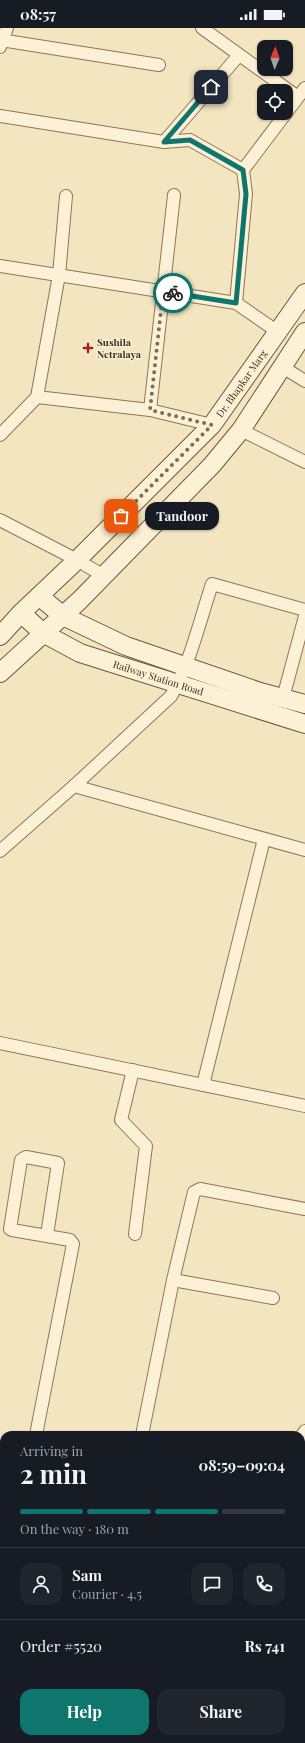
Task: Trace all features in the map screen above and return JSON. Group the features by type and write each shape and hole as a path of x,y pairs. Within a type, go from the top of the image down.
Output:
{"main road":[{"name":"Dr. Bhapkar Marg","path":"0,636 21,613 77,560 212,425 305,293"},
{"path":"0,673 44,634 104,576 212,465 241,430 305,332"},
{"name":"Railway Station Road","path":"39,596 63,616 126,646 260,692 305,704"},
{"name":"Railway Station Road","path":"21,613 44,634 80,653 305,724"}],"street":[{"path":"7,28 1,42 159,65"},
{"path":"202,28 239,54 302,92 243,170 246,194 236,303"},
{"path":"164,142 239,54"},
{"path":"0,116 164,142 190,140 243,170"},
{"path":"150,410 174,195"},
{"path":"0,435 37,397 59,275 66,196"},
{"path":"0,266 236,303 278,332"},
{"path":"282,366 305,381"},
{"path":"37,397 150,410 212,425"},
{"path":"241,430 305,462"},
{"path":"0,520 77,560 104,576"},
{"path":"0,851 74,786 171,696 178,685 185,666 212,584 305,610"},
{"path":"283,698 305,616"},
{"path":"74,786 305,850"},
{"path":"203,1085 264,839"},
{"path":"0,1043 305,1106"},
{"path":"133,1070 121,1120 146,1146 135,1234"},
{"path":"37,1431 73,1244 70,1240 10,1229 21,1160 26,1157 58,1163 46,1235"},
{"path":"143,1431 173,1280 194,1192 200,1190 305,1209"},
{"path":"173,1280 273,1298"}],"way so far":[{"path":"121,516 212,425 150,410 163,292 173,293"}],"place":[{"name":"Sushila Netralaya","path":"88,348"},
{"name":"Tandoor","path":"121,516"}],"route":[{"path":"173,293 236,303 246,194 243,170 190,140 164,142 211,87"}]}
